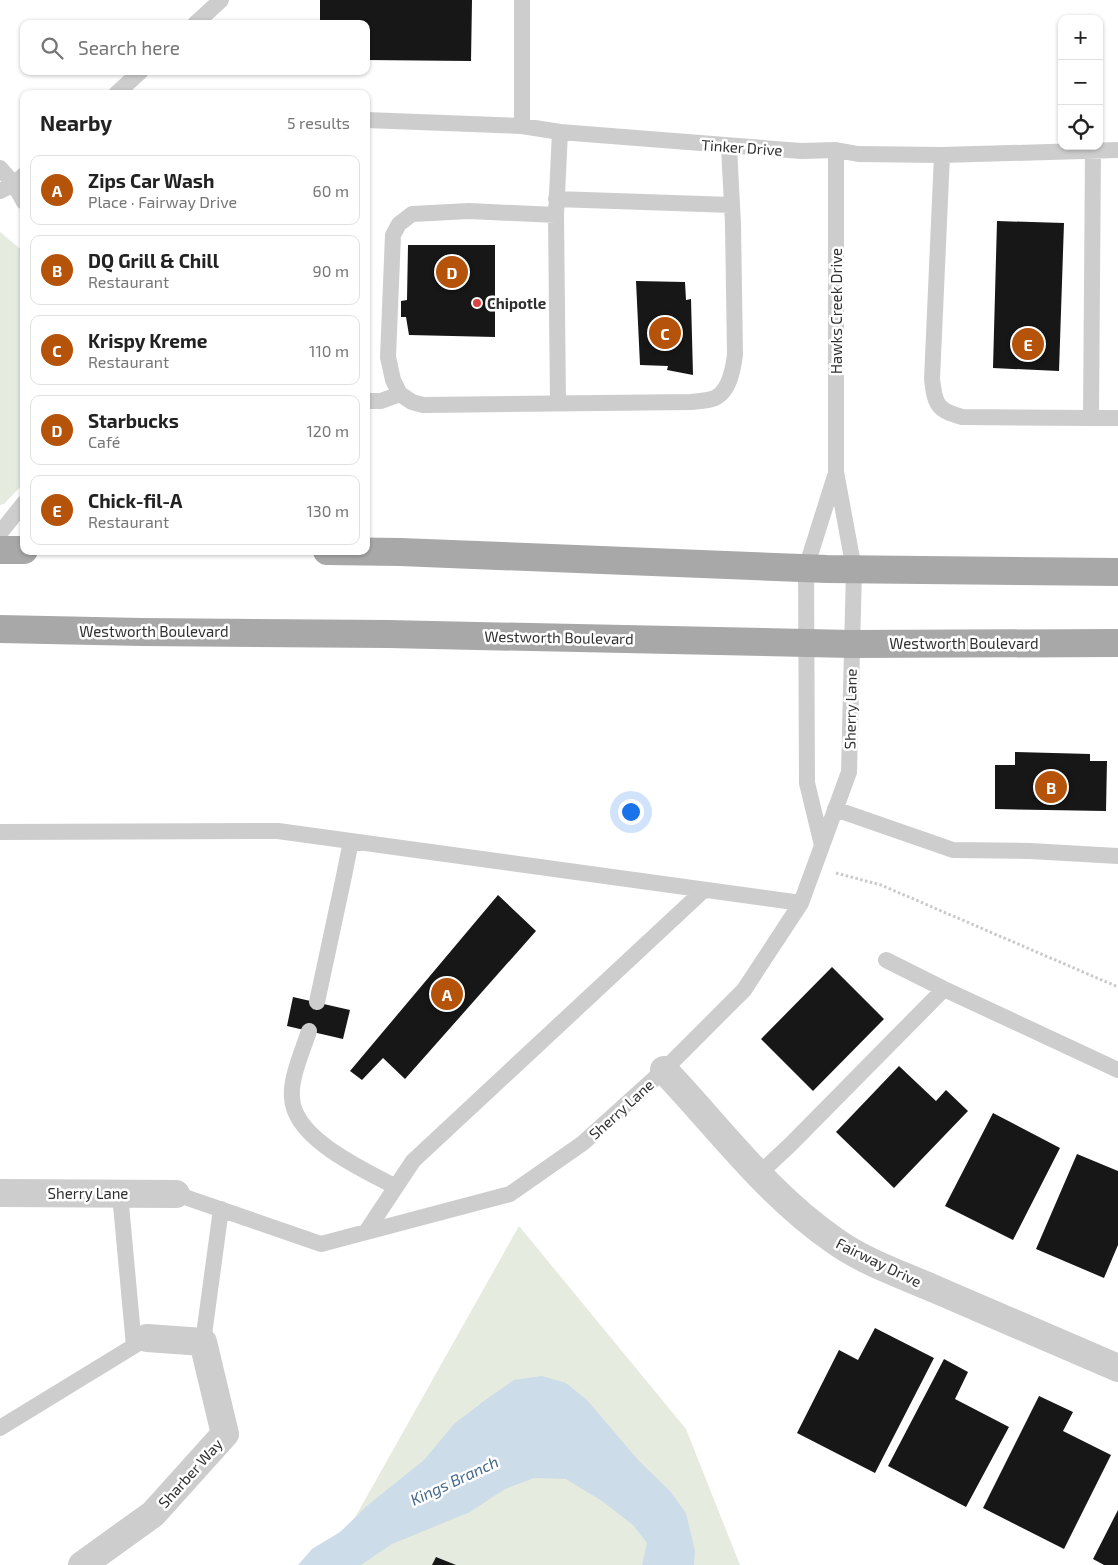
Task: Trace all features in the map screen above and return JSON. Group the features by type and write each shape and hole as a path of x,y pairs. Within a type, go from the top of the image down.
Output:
{"main road":[{"path":"0,550 20,550"},
{"path":"370,552 806,568 1118,572"},
{"name":"Westworth Boulevard","path":"0,629 388,634 851,644 1118,643"}],"street":[{"name":"Fairway Drive","path":"664,1070 702,1110 758,1175 794,1210 836,1242 885,1268 1118,1368"},
{"name":"Sherry Lane","path":"0,1193 176,1194"},
{"path":"141,1342 203,1342"},
{"name":"Sharber Way","path":"82,1565 153,1514 225,1434 203,1342"}],"lane":[{"path":"200,20 222,0"},
{"path":"522,0 522,126"},
{"path":"120,90 137,75"},
{"name":"Tinker Drive","path":"370,120 522,126 560,132 801,151 836,150 858,154 942,155 1068,150"},
{"path":"558,403 556,207 560,132"},
{"path":"729,146 732,205 735,355 732,373 726,388 714,399 692,402 423,405 412,402 397,387 388,357 393,235 398,224 412,214 468,211 506,212 556,207 732,205"},
{"name":"Tinker Drive","path":"1103,149 1118,150"},
{"name":"Hawks Creek Drive","path":"836,150 836,472 854,569"},
{"path":"1091,418 1093,150"},
{"path":"942,155 932,379 935,398 945,412 962,417 1118,418"},
{"path":"0,168 15,183"},
{"path":"370,401 381,401 397,387"},
{"name":"Hawks Creek Drive","path":"806,568 836,472"},
{"path":"0,533 20,508"},
{"path":"806,568 806,783 822,845"},
{"name":"Sherry Lane","path":"221,1209 321,1244 510,1194 583,1143 664,1070 744,990 800,903 849,772 854,569"},
{"path":"835,810 953,850 1030,851 1118,856"},
{"path":"0,832 278,831 800,903"},
{"path":"317,1002 350,841"},
{"path":"366,1232 413,1161 704,890"},
{"path":"886,960 1118,1070"},
{"path":"758,1175 944,989"},
{"path":"310,1031 293,1081 292,1098 297,1116 315,1137 337,1155 396,1187"},
{"path":"0,1428 141,1342 120,1194"},
{"path":"176,1194 221,1209 203,1342"}],"path":[{"path":"814,867 881,885 1118,987"}],"shaded area":[{"path":"0,232 20,249 20,487 4,504 0,505"},
{"path":"519,1226 686,1429 740,1565 335,1565 348,1530"}],"water":[{"name":"Kings Branch","path":"542,1376 566,1383 587,1400 639,1461 670,1491 686,1513 695,1551 694,1565 642,1565 647,1543 633,1525 602,1501 566,1479 534,1478 505,1489 470,1512 392,1544 361,1565 298,1565 312,1549 340,1532 368,1505 424,1460 454,1424 514,1380"}],"building":[{"path":"320,0 472,0 471,61 370,60 370,20 320,20"},
{"path":"997,221 1064,223 1059,371 993,368"},
{"path":"408,245 495,245 495,337 409,335 406,317 401,317 401,301 407,300"},
{"path":"636,281 685,282 686,300 691,299 693,375 667,370 668,366 640,365"},
{"path":"1015,752 1090,754 1090,761 1107,761 1106,811 995,809 995,765 1015,765"},
{"path":"498,895 536,931 405,1079 383,1058 362,1080 350,1071"},
{"path":"832,967 884,1019 813,1091 761,1039"},
{"path":"293,997 350,1010 343,1039 287,1026"},
{"path":"899,1066 936,1101 946,1090 968,1111 894,1188 836,1132"},
{"path":"993,1113 1060,1148 1013,1240 945,1206"},
{"path":"1077,1154 1118,1171 1118,1245 1104,1278 1036,1249"},
{"path":"875,1328 934,1358 875,1473 797,1433 839,1350 858,1360"},
{"path":"944,1359 968,1372 955,1399 1009,1427 966,1507 888,1466"},
{"path":"1039,1396 1073,1412 1063,1431 1111,1455 1064,1549 983,1508"},
{"path":"1118,1510 1118,1565 1104,1565 1093,1559"},
{"path":"436,1557 456,1565 432,1565"}],"place":[{"name":"Starbucks","path":"452,272"},
{"name":"Chipotle","path":"477,303"},
{"name":"Krispy Kreme","path":"665,333"},
{"name":"Chick-fil-A","path":"1028,344"},
{"name":"DQ Grill & Chill","path":"1051,787"},
{"name":"Zips Car Wash","path":"447,994"}]}
